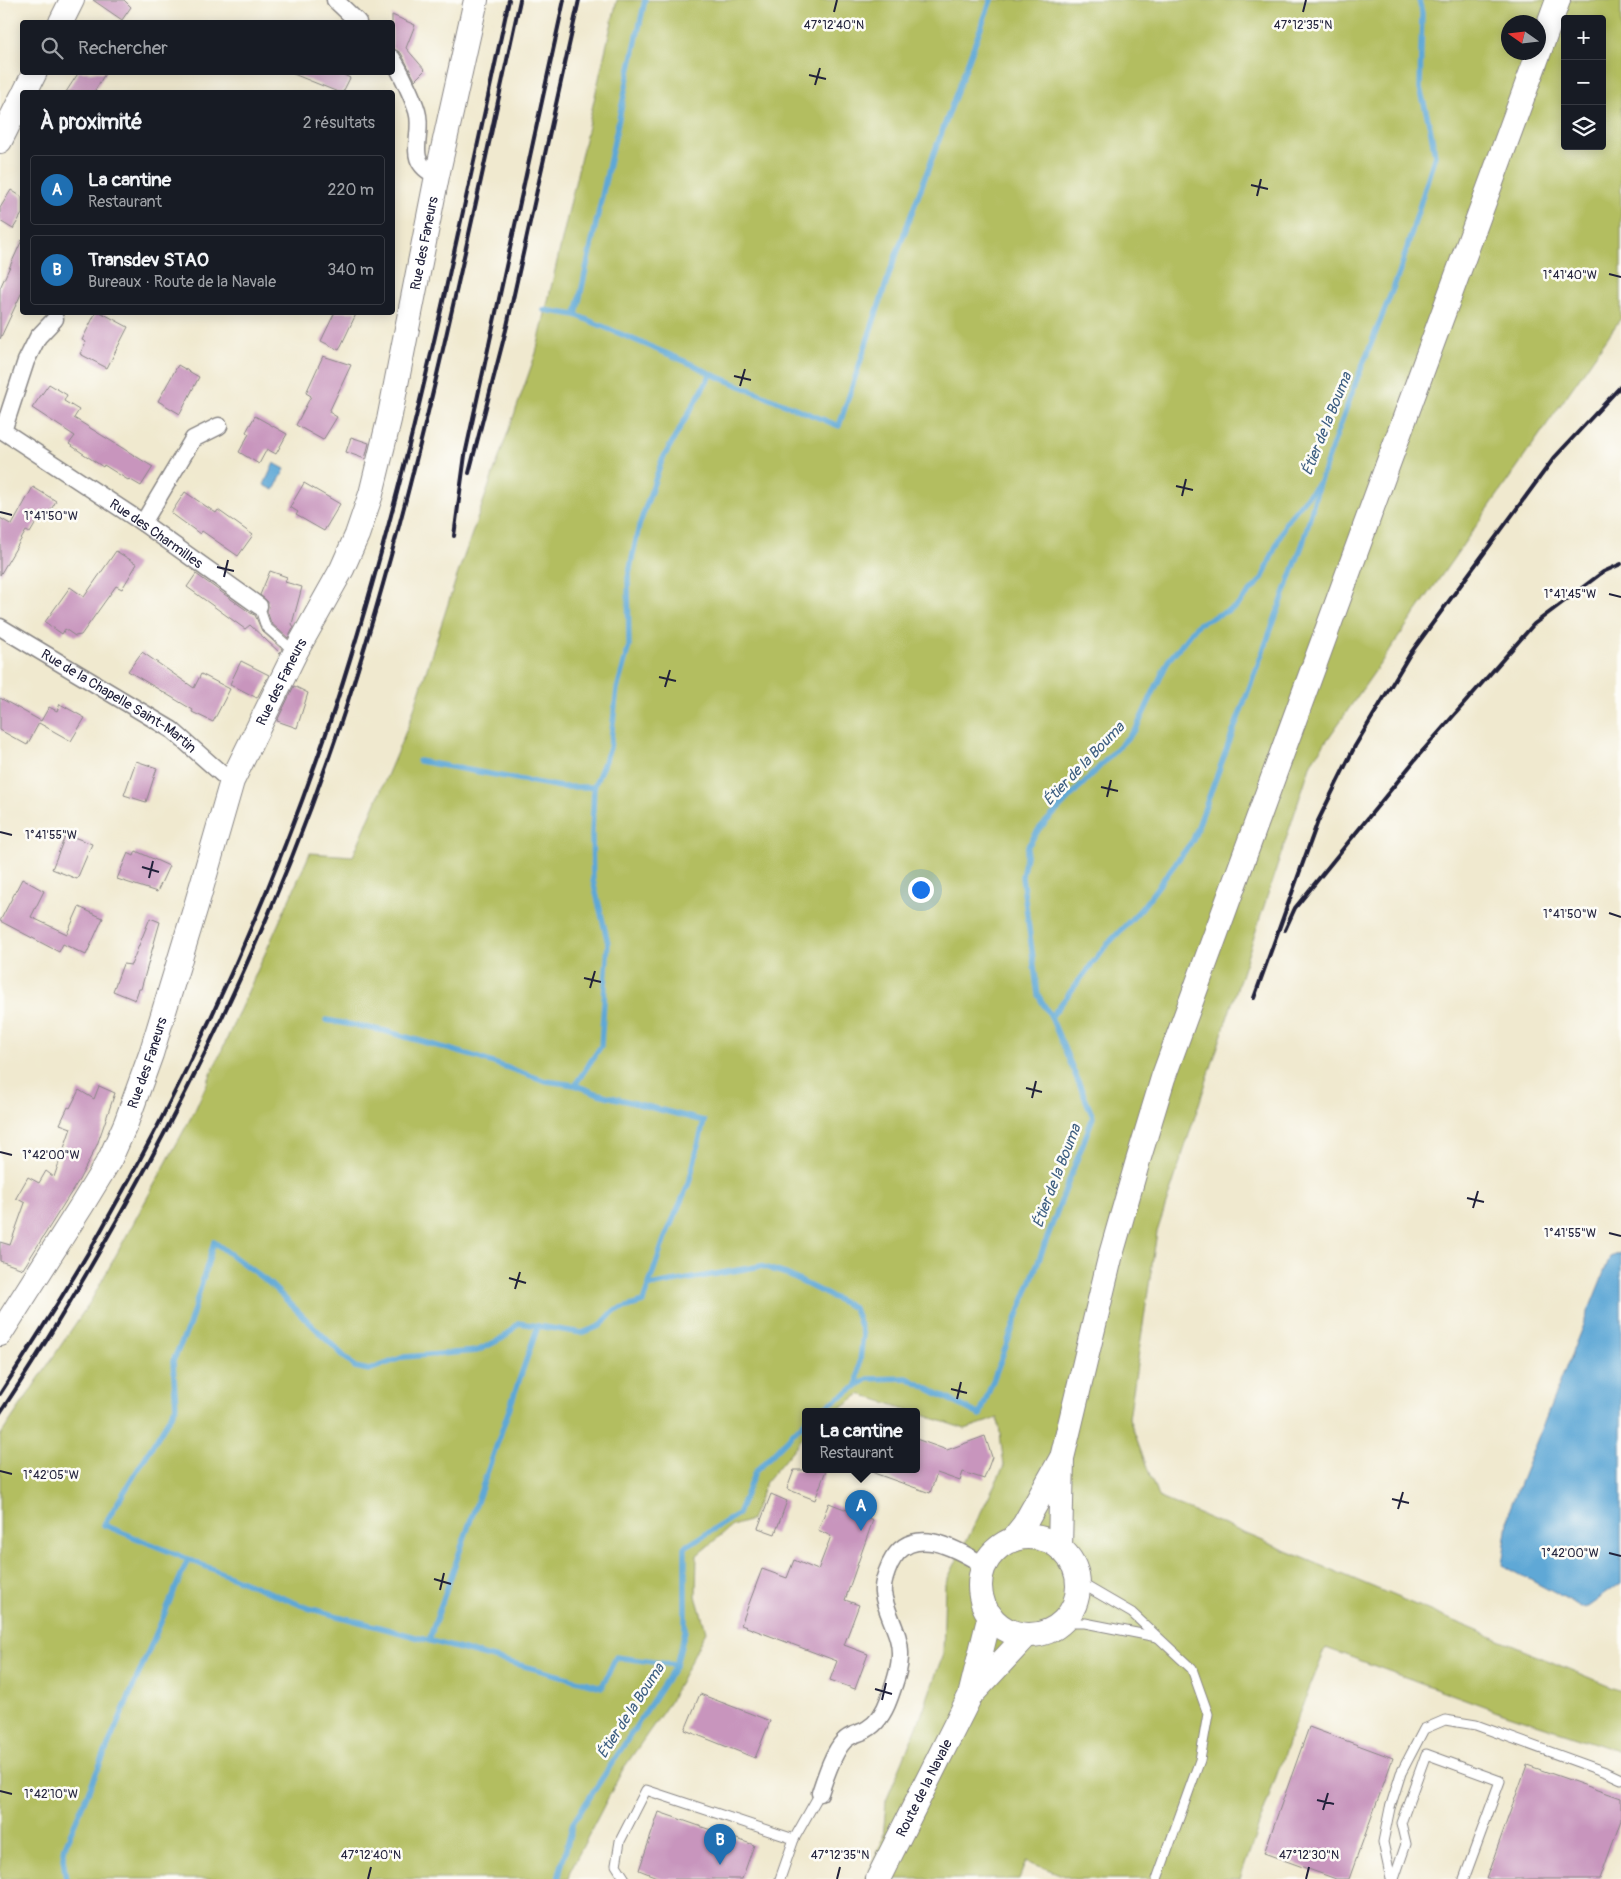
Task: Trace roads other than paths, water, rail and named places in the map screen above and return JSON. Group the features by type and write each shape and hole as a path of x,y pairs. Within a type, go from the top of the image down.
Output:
{"main road":[{"path":"62,20 72,0"},
{"name":"Rue des Faneurs","path":"0,1334 110,1159 126,1123 157,1035 232,781 295,653 342,569 357,535 371,494 389,420 437,176 476,0"},
{"path":"1060,1548 1062,1458 1110,1258 1163,1078 1558,0"},
{"path":"26,90 34,75"},
{"path":"0,141 20,101"},
{"path":"1012,1540 1024,1525 1062,1458"},
{"path":"1024,1537 1049,1541 1060,1548 1072,1563 1078,1581 1076,1601 1070,1612 1061,1623 1046,1632 1027,1635 1009,1630 998,1624 984,1604 981,1591 981,1578 985,1566 996,1550 1012,1540 1024,1537"},
{"name":"Route de la Navale","path":"878,1879 970,1696 990,1615"},
{"name":"Route de la Navale","path":"970,1696 1027,1635"}],"street":[{"path":"335,0 356,20"},
{"path":"395,64 418,112 417,157 426,171 437,176"},
{"path":"2,430 26,362 38,337 55,319"},
{"path":"143,523 193,439 219,426"},
{"name":"Rue des Charmilles","path":"2,430 143,523 260,606"},
{"name":"Rue de la Chapelle Saint-Martin","path":"0,627 172,730 232,781"},
{"path":"820,1793 830,1766 844,1741 856,1733 867,1729 878,1719 887,1704 898,1675 900,1656 898,1636 886,1608 883,1591 886,1573 894,1558 906,1546 920,1541 941,1543 968,1555 985,1566"}],"lane":[{"name":"Rue des Charmilles","path":"260,606 266,627 295,653"},
{"path":"1078,1581 1132,1613 1192,1669 1208,1714 1200,1760 1157,1879"},
{"path":"1061,1623 1085,1623 1158,1637"},
{"path":"1393,1879 1383,1842 1390,1808 1401,1773 1424,1729 1445,1720 1483,1728 1608,1773 1621,1780"},
{"path":"1393,1879 1406,1844 1402,1823 1426,1754 1500,1781 1464,1879"},
{"path":"625,1879 616,1865 620,1841 646,1790 794,1839"},
{"path":"780,1879 794,1839 820,1793"}],"water":[{"path":"274,463 285,469 274,490 264,485"},
{"path":"1621,1253 1621,1583 1585,1609 1502,1565 1510,1508 1610,1257"}],"waterway":[{"path":"576,315 645,0"},
{"path":"544,310 576,315 711,374 839,426 891,269 991,0"},
{"name":"Étier de la Bouma","path":"823,1408 868,1379 907,1378 980,1415 1093,1117 1051,1017 1038,995 1022,877 1028,846 1039,829 1136,729 1168,661 1198,624 1236,607 1262,579 1286,522 1320,481 1355,384 1400,271 1435,155 1420,88 1422,13 1419,0"},
{"path":"575,1085 601,1046 608,943 593,880 594,787 610,748 617,689 629,646 628,578 639,526 662,460 711,374"},
{"path":"1051,1017 1105,947 1141,909 1193,840 1303,543 1319,483"},
{"path":"419,761 561,787 594,787"},
{"path":"326,1020 385,1031 473,1056 546,1081 575,1085 599,1094 704,1121 689,1183 664,1240 643,1302 614,1311 600,1326 582,1333 519,1323 503,1338 477,1351 404,1357 369,1370 355,1367 269,1283 214,1242 189,1326 173,1361 176,1407 104,1525 308,1608 602,1687 616,1657 676,1665"},
{"path":"649,1286 761,1266 786,1274 854,1308 863,1335 857,1386"},
{"path":"429,1640 538,1326"},
{"name":"Étier de la Bouma","path":"558,1879 573,1823 676,1665 685,1631 685,1547 738,1514 755,1472 802,1424"},
{"path":"66,1879 63,1858 65,1846 188,1559"}],"railway":[{"path":"0,1394 51,1315 87,1254 134,1171 167,1107 230,976 259,910 311,775 335,707 387,532 431,356 509,0"},
{"path":"0,1413 95,1259 177,1109 257,942 304,827 345,710 397,535 462,268 520,0"},
{"path":"454,536 465,455 564,0"},
{"path":"469,473 507,326 579,0"},
{"path":"1254,998 1318,821 1355,746 1410,654 1554,458 1621,386"},
{"path":"1285,930 1295,908 1419,755 1534,624 1603,572 1621,564"}],"place":[{"name":"La cantine","path":"861,1531"},
{"name":"Transdev STAO","path":"720,1865"}]}
